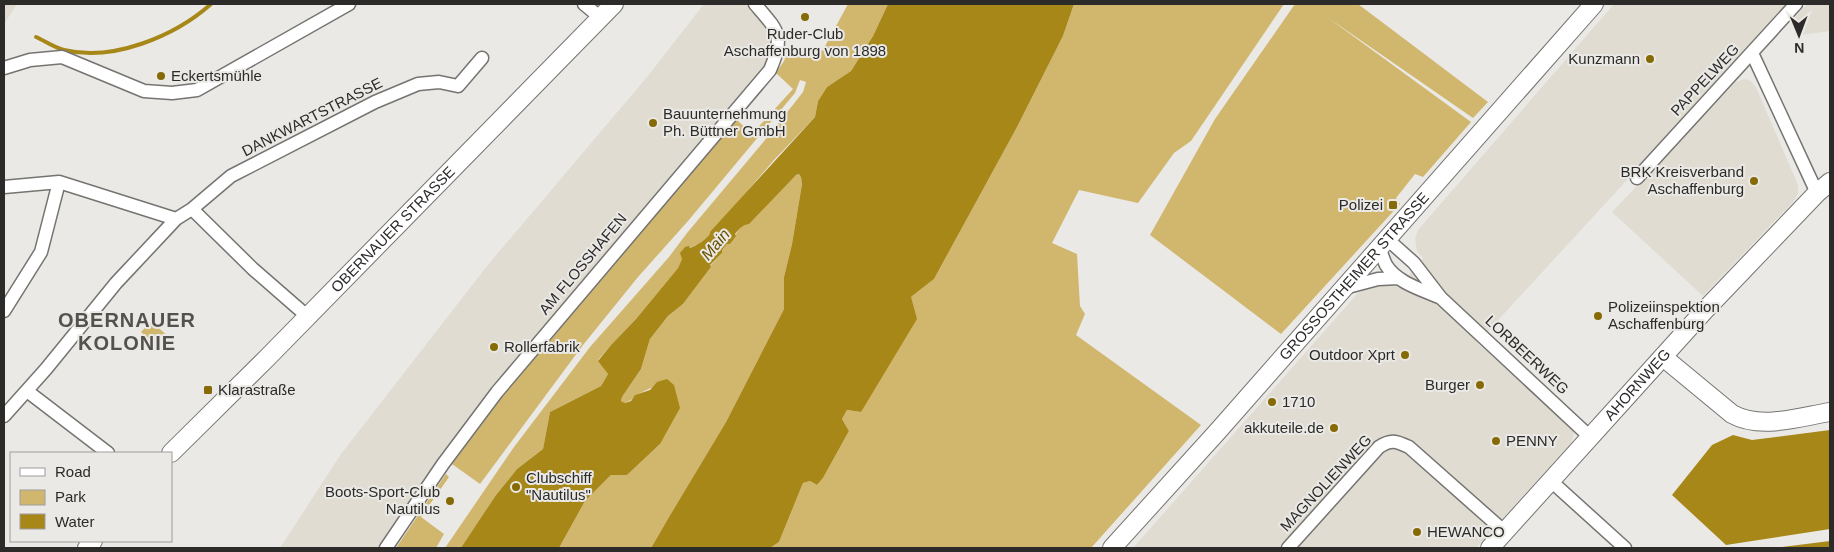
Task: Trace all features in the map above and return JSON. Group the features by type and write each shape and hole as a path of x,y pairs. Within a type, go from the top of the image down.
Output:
{"main road":[{"name":"OBERNAUER STRASSE","path":"172,453 614,4"},
{"name":"GROSSOSTHEIMER STRASSE","path":"1112,548 1442,178 1594,4"},
{"name":"AHORNWEG","path":"1490,548 1589,436 1712,303 1824,188"},
{"path":"1663,357 1732,414 1742,420 1771,422 1830,412"}],"street":[{"path":"4,68 30,60 62,57 144,91 172,93 196,90 295,32 348,4"},
{"path":"584,4 601,18"},
{"name":"AM FLOSSHAFEN","path":"386,548 438,472 497,392 770,70 777,54 778,36 775,27 755,4"},
{"name":"PAPPELWEG","path":"1637,178 1796,4"},
{"path":"1752,53 1824,188"},
{"name":"DANKWARTSTRASSE","path":"5,413 28,392 116,283 176,219 192,209 231,176 375,102 418,84 439,82 458,86 482,58"},
{"path":"4,187 59,182 176,219"},
{"path":"4,311 41,252 59,182"},
{"path":"192,209 253,270 307,316"},
{"name":"LORBEERWEG","path":"1383,242 1385,264 1399,278 1441,298"},
{"name":"LORBEERWEG","path":"1383,242 1414,263 1441,298 1589,436"},
{"path":"1344,288 1378,279 1399,278"},
{"path":"28,392 107,452"},
{"name":"MAGNOLIENWEG","path":"1288,548 1379,447 1388,441 1397,442 1409,447 1505,532"},
{"path":"1551,481 1625,548"}],"shaded area":[{"path":"4,4 17,4 4,24"},
{"path":"704,4 748,4 775,27 777,54 573,301 386,548 280,548 341,454 487,266 647,77"},
{"path":"1614,4 1789,4 1477,343 1570,426 1574,433 1571,443 1476,548 1133,548 1358,293 1375,284 1400,285 1423,258 1417,251 1415,239 1418,230"},
{"path":"1807,4 1830,4 1830,31 1795,36 1792,21"},
{"path":"1744,79 1751,81 1756,87 1798,185 1798,194 1793,202 1703,296 1612,212 1736,82"}],"green space":[{"path":"848,4 888,4 873,36 851,71 827,87 818,101 815,117 773,161 711,234 699,244 688,247 678,268 636,319 598,360 608,374 601,386 550,412 543,449 517,469 496,495 464,546 461,548 445,548 514,447 590,347 669,257 770,134 803,92 806,82 800,80 795,93 688,221 638,277 583,345 480,484 452,464 512,380 736,119 752,134 793,89 776,73 784,61 788,50 809,55 823,50"},
{"path":"1074,4 1284,4 1191,141 1174,153 1138,203 1079,190 1052,243 1077,254 1080,306 1085,314 1076,335 1201,425 1091,548 770,548 779,542 803,483 810,481 817,485 823,478 849,431 842,419 847,410 861,412 911,297 934,279 1016,129 1063,36"},
{"path":"1295,4 1358,4 1488,102 1473,118 1327,17 1471,122 1423,177 1415,174 1396,198 1400,204 1281,334 1150,235 1215,119"},
{"path":"799,174 802,184 792,244 784,277 784,309 726,422 651,548 559,548 585,501 611,475 627,475 660,444 655,386 636,395 625,403 621,401 641,369 650,339 668,316 683,304 710,266 722,253 722,250 727,244 730,244 739,229"},
{"path":"151,321 171,339 161,350 141,332"},
{"path":"446,474 449,477 421,517 444,534 436,548 396,548"}],"water":[{"name":"Main","path":"888,4 1074,4 1063,36 1016,129 934,279 911,297 917,319 861,412 847,410 842,419 849,431 823,478 817,485 810,481 803,483 779,542 770,548 651,548 726,422 784,309 784,277 792,244 802,184 799,174 749,224 738,230 735,234 736,236 710,265 711,267 683,304 668,316 650,339 641,369 621,401 625,403 631,401 635,395 650,390 657,382 667,379 674,385 680,408 660,444 627,475 611,475 585,501 559,548 461,548 496,495 517,469 543,449 550,412 601,386 608,374 598,361 678,268 682,259 680,253 685,247 693,247 710,234 815,117 818,101 827,87 851,71 873,36"},
{"path":"1830,430 1830,529 1726,545 1672,495 1712,445 1733,435 1752,440"},
{"path":"1830,541 1830,548 1774,548"}],"waterway":[{"path":"36,37 61,49 83,53 123,49 162,36 196,16 211,4"}],"place":[{"name":"Ruder-Club Aschaffenburg von 1898","path":"805,17"},
{"name":"Kunzmann","path":"1650,59"},
{"name":"Eckertsmühle","path":"161,76"},
{"name":"Bauunternehmung Ph. Büttner GmbH","path":"653,123"},
{"name":"BRK Kreisverband Aschaffenburg","path":"1754,181"},
{"name":"Polizei","path":"1393,205"},
{"name":"Polizeiinspektion Aschaffenburg","path":"1598,316"},
{"name":"Rollerfabrik","path":"494,347"},
{"name":"Outdoor Xprt","path":"1405,355"},
{"name":"Burger","path":"1480,385"},
{"name":"Klarastraße","path":"208,390"},
{"name":"1710","path":"1272,402"},
{"name":"akkuteile.de","path":"1334,428"},
{"name":"PENNY","path":"1496,441"},
{"name":"Clubschiff \"Nautilus\"","path":"516,487"},
{"name":"Boots-Sport-Club Nautilus","path":"450,501"},
{"name":"HEWANCO","path":"1417,532"}],"district":[{"name":"OBERNAUER KOLONIE","path":"127,332"}]}
